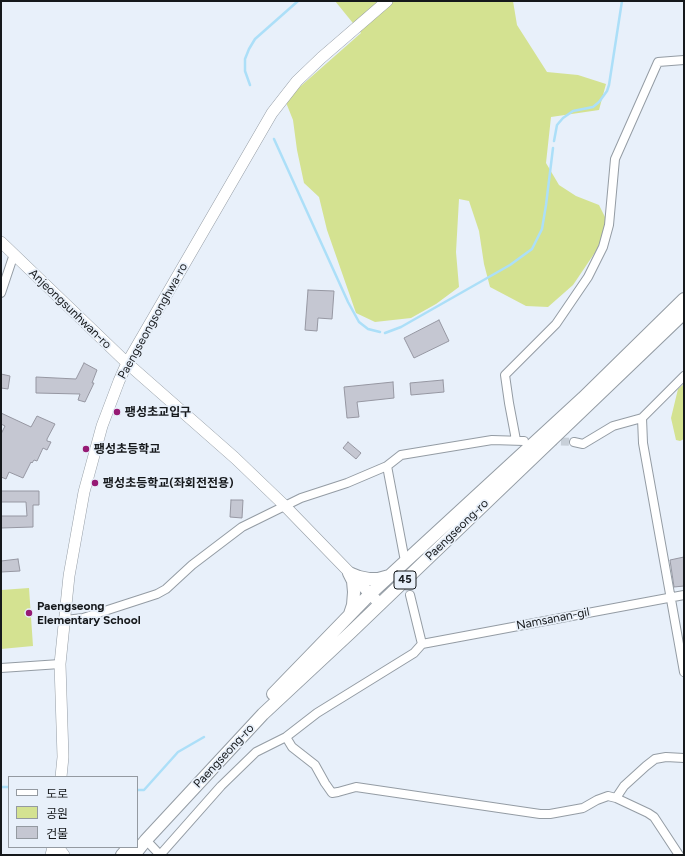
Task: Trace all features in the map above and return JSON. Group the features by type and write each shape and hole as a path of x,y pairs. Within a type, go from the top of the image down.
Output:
{"main road":[{"name":"Paengseong-ro","path":"142,839 215,754 370,594 583,398 684,299"},
{"name":"Paengseong-ro","path":"142,839 263,714 684,313"},
{"path":"349,573 369,579 390,576"},
{"path":"347,618 352,609 354,597 354,584 349,573"}],"street":[{"name":"Paengseongsonghwa-ro","path":"61,776 63,756 60,664 69,576 84,492 102,426 127,363 272,113 297,81 321,58 387,1"},
{"path":"65,620 83,618 157,594 166,589 192,564 242,527 300,498 347,483 387,466 401,455 492,440 520,440 509,403 505,375 556,324 588,277 603,247 609,225 615,159 658,62 684,60"},
{"name":"Anjeongsunhwan-ro","path":"1,242 127,363 235,458 284,505 380,604"},
{"path":"1,293 14,254"},
{"path":"574,442 583,444 613,426 642,418 684,376"},
{"path":"642,418 644,443 684,672"},
{"path":"387,466 404,556"},
{"path":"142,839 160,855 221,786 256,752 286,737 317,713 414,653 422,644 410,595"},
{"name":"Namsanan-gil","path":"422,644 684,595"},
{"path":"1,668 60,664"},
{"path":"286,737 292,747 315,765 325,784 332,793 356,787 550,814 583,808 608,796 616,798 654,817 679,855"},
{"path":"616,798 624,786 655,759 666,757 684,758"},
{"path":"117,855 128,851"}],"green space":[{"path":"335,1 513,1 517,25 547,72 578,75 606,84 599,110 551,117 546,163 559,185 576,196 599,205 609,225 596,251 573,285 548,307 526,306 490,287 484,264 479,231 469,201 459,199 456,252 459,287 436,304 411,318 375,322 356,313 327,230 319,197 304,183 297,150 293,120 285,100 361,33"},
{"path":"684,384 684,439 680,441 676,440 671,418 678,389"},
{"path":"29,588 33,646 1,649 1,590"}],"building":[{"path":"308,290 334,291 332,319 318,318 317,331 305,330"},
{"path":"439,320 449,341 414,358 404,338"},
{"path":"84,363 97,370 92,383 94,383 85,402 78,400 80,394 36,393 36,377 76,379"},
{"path":"1,374 10,376 8,389 1,388"},
{"path":"443,380 444,392 411,395 410,383"},
{"path":"393,382 394,398 357,402 359,417 347,418 344,387"},
{"path":"1,413 31,427 37,416 55,424 47,439 47,441 51,442 47,450 43,448 37,461 34,460 32,463 31,462 23,478 9,472 6,479 1,477 1,434 5,426 1,424"},
{"path":"348,442 361,453 356,459 343,448"},
{"path":"1,491 39,491 39,505 33,505 33,527 1,528 1,516 27,516 26,502 1,502"},
{"path":"231,500 243,500 242,518 230,517"},
{"path":"684,557 684,586 674,587 670,560"},
{"path":"18,559 20,571 1,572 1,561"}],"waterway":[{"path":"250,85 245,71 245,59 249,49 255,39 298,1"},
{"path":"554,141 557,125 563,118 573,111 593,107 599,102 607,91 622,1"},
{"path":"274,139 348,302 359,322 368,329 380,332"},
{"path":"385,333 401,327 510,265 532,249 542,229 553,148"},
{"path":"138,790 144,790 178,752 204,737"},
{"path":"1,787 8,787"}],"tunnel":[{"path":"549,441 574,442"},
{"path":"405,559 410,595"}],"place":[{"name":"팽성초교입구","path":"117,412"},
{"name":"팽성초등학교","path":"86,449"},
{"name":"팽성초등학교(좌회전전용)","path":"95,483"},
{"name":"Paengseong Elementary School","path":"29,613"}]}
